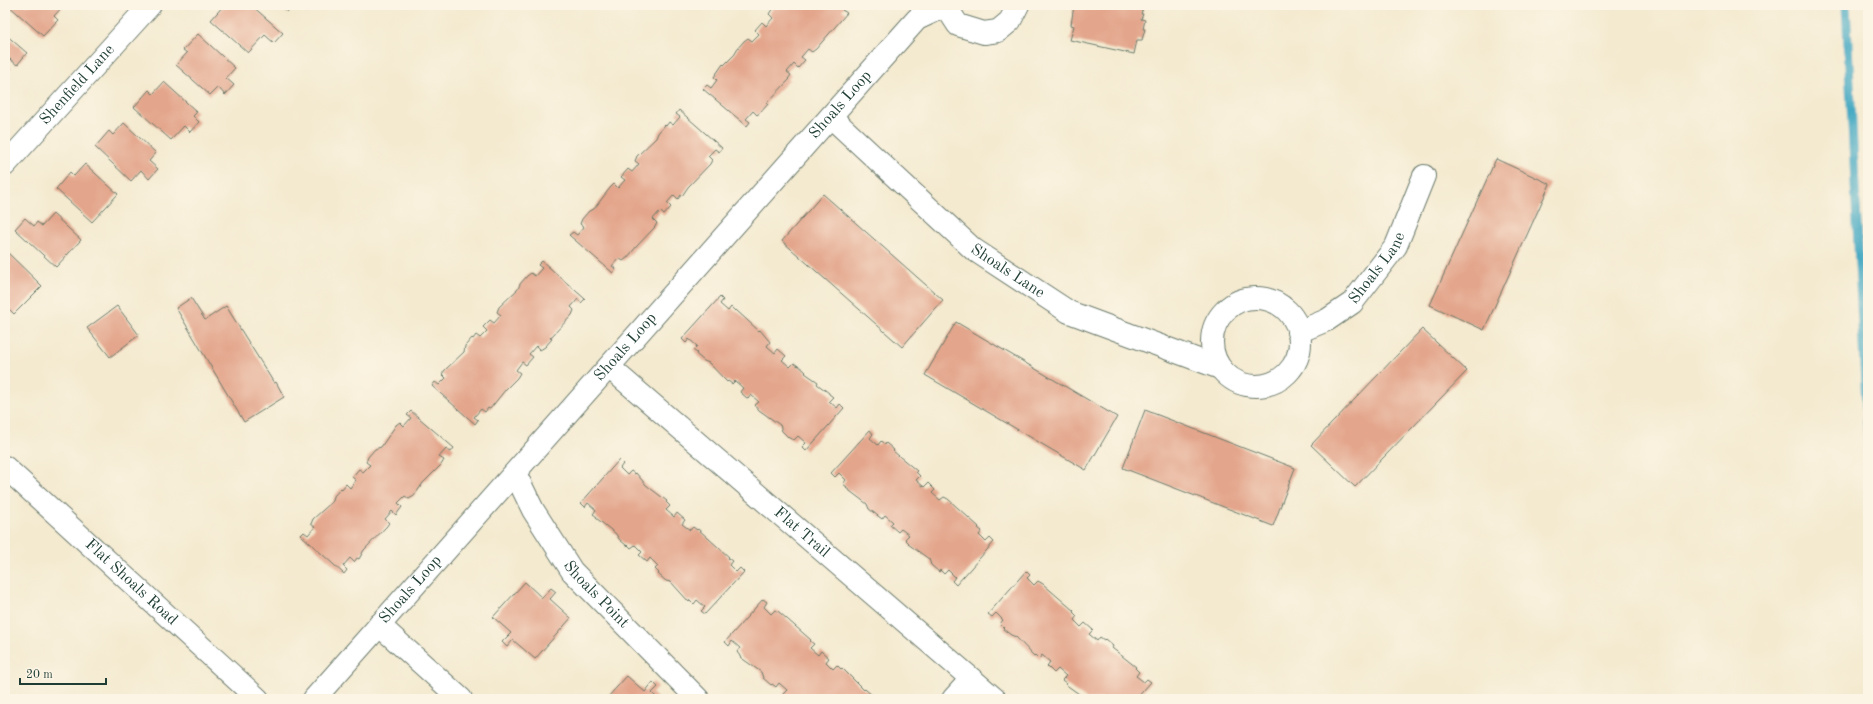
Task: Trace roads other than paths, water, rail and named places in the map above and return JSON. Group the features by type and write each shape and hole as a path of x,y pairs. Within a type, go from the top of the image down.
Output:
{"street":[{"name":"Shenfield Lane","path":"5,164 150,5"},
{"name":"Shoals Loop","path":"314,699 917,20 945,6 958,25 984,33 998,31 1010,21 1018,5"},
{"name":"Shoals Lane","path":"831,117 973,248 1069,312 1220,368"},
{"name":"Shoals Lane","path":"1298,332 1327,320 1352,303 1396,246 1424,176"},
{"name":"Shoals Lane","path":"1246,299 1259,299 1272,302 1284,309 1293,319 1298,332 1300,347 1295,361 1287,373 1274,382 1260,386 1245,385 1231,378 1220,368 1213,355 1212,339 1215,325 1222,313 1233,304 1246,299"},
{"name":"Flat Trail","path":"609,367 994,699"},
{"name":"Flat Shoals Road","path":"5,467 258,699"},
{"name":"Shoals Point","path":"515,473 533,510 572,571 698,699"},
{"path":"379,625 461,699"},
{"path":"953,699 971,679"}],"waterway":[{"path":"1846,5 1868,443"}]}
